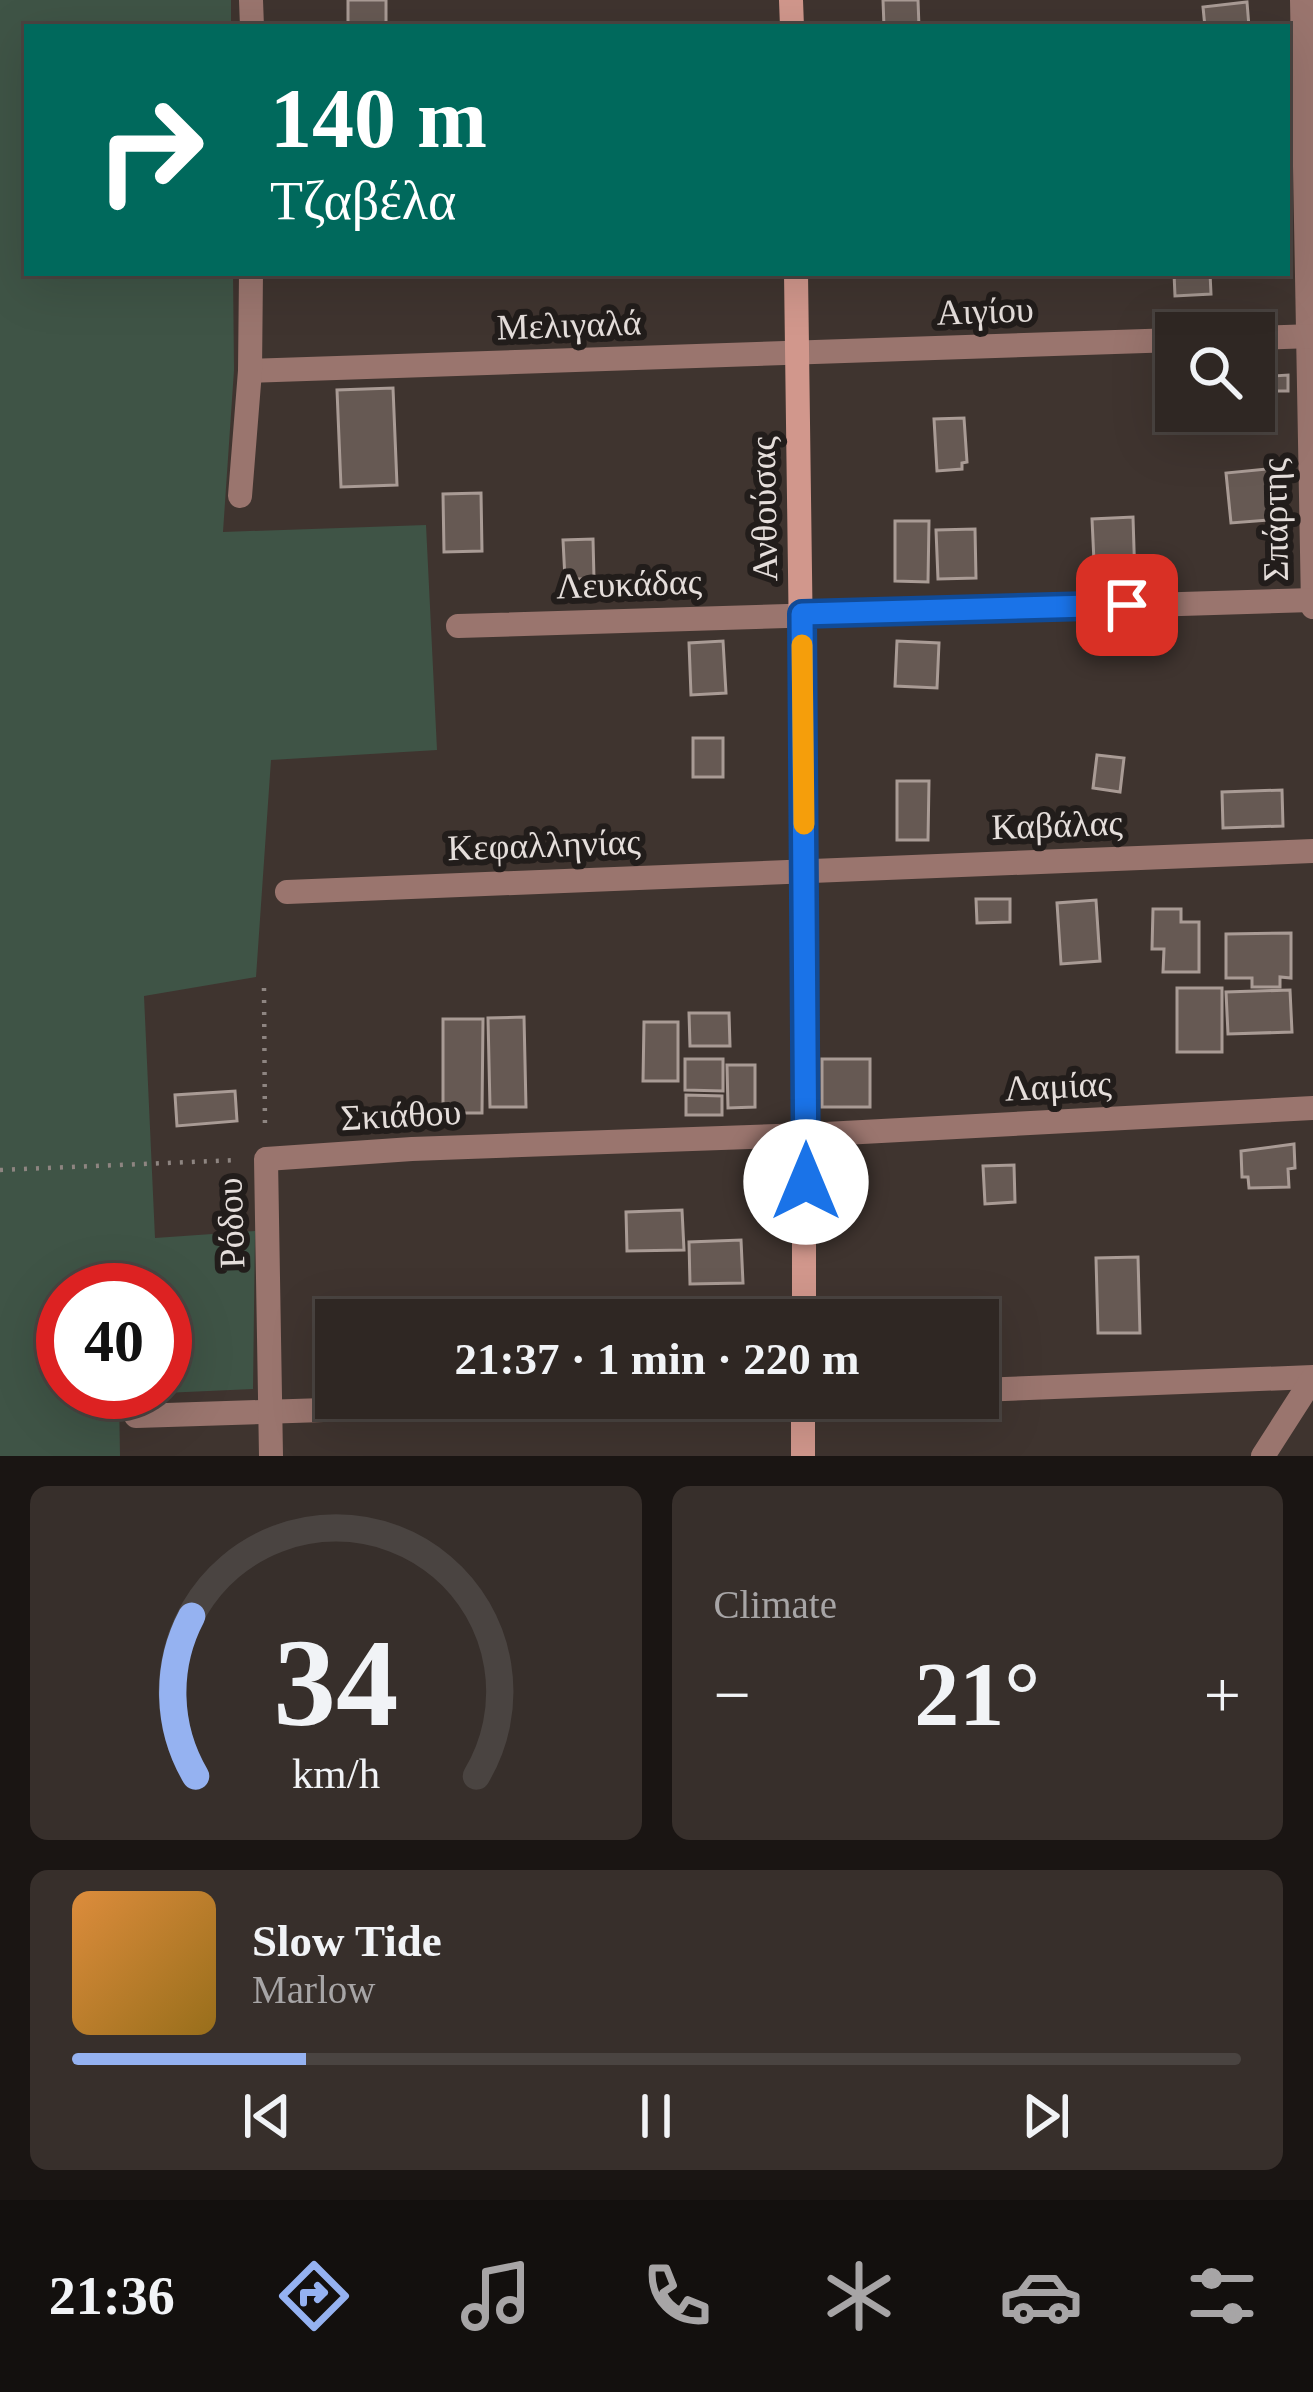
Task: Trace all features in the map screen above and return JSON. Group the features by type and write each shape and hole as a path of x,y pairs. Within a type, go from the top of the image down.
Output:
{"street":[{"name":"Σπάρτης","path":"1302,0 1313,604"},
{"path":"240,496 250,371 251,276"},
{"name":"Ανθούσας","path":"796,276 804,1299"},
{"path":"1275,337 1310,336"},
{"name":"Αιγίου","path":"797,353 1155,341"},
{"name":"Μελιγαλά","path":"250,371 797,353"},
{"name":"Λευκάδας","path":"458,626 1313,604"},
{"name":"Καβάλας","path":"804,871 1313,850"},
{"name":"Κεφαλληνίας","path":"287,892 804,871"},
{"name":"Λαμίας","path":"806,1136 1313,1108"},
{"name":"Σκιάθου","path":"266,1159 412,1149 806,1136"},
{"name":"Ρόδου","path":"266,1159 272,1456"},
{"path":"999,1389 1313,1378"},
{"path":"1263,1456 1313,1378"},
{"path":"192,1414 315,1411"},
{"path":"803,1419 803,1456"}],"path":[{"name":"Ρόδου","path":"263,988 266,1159"},
{"path":"0,1170 266,1159"}],"green space":[{"path":"0,0 231,0 231,24 24,24 24,276 233,276 234,370 223,532 426,525 437,750 271,760 256,977 144,996 155,1238 255,1231 253,1389 192,1392 192,1263 36,1263 36,1419 119,1419 120,1456 0,1456"}],"building":[{"path":"348,0 386,0 386,24 348,24"},
{"path":"883,0 918,0 919,24 884,24"},
{"path":"1247,2 1249,24 1205,24 1203,7"},
{"path":"1174,276 1210,276 1211,294 1175,296"},
{"path":"1288,375 1288,391 1275,391 1275,376"},
{"path":"393,388 397,485 341,487 337,390"},
{"path":"964,418 967,462 962,469 937,471 934,419"},
{"path":"1278,468 1283,519 1231,523 1226,473"},
{"path":"481,493 482,551 444,552 443,494"},
{"path":"1133,517 1135,581 1095,583 1092,519"},
{"path":"895,521 929,521 928,582 895,581"},
{"path":"975,529 976,578 938,579 936,530"},
{"path":"593,539 594,579 565,579 563,540"},
{"path":"723,641 726,693 691,695 689,643"},
{"path":"897,641 939,643 937,688 895,686"},
{"path":"693,738 723,738 723,777 693,777"},
{"path":"1097,755 1124,758 1120,792 1093,788"},
{"path":"897,781 929,781 928,840 897,840"},
{"path":"1282,790 1283,826 1223,828 1222,792"},
{"path":"976,899 1010,899 1010,922 977,923"},
{"path":"1096,900 1100,961 1061,964 1057,903"},
{"path":"1153,909 1181,909 1181,922 1199,922 1199,972 1163,972 1164,949 1152,949"},
{"path":"1291,933 1291,978 1280,977 1280,987 1252,987 1252,978 1226,978 1226,934"},
{"path":"1177,988 1222,988 1222,1052 1177,1052"},
{"path":"1290,990 1292,1032 1228,1034 1226,992"},
{"path":"689,1013 729,1013 730,1046 690,1046"},
{"path":"524,1017 526,1107 490,1107 488,1018"},
{"path":"443,1019 483,1019 482,1113 443,1113"},
{"path":"644,1022 678,1022 678,1081 643,1081"},
{"path":"685,1059 723,1059 723,1091 685,1090"},
{"path":"822,1059 870,1059 870,1107 822,1107"},
{"path":"727,1065 755,1065 755,1107 728,1108"},
{"path":"235,1091 237,1121 177,1126 175,1095"},
{"path":"686,1095 722,1096 722,1115 686,1115"},
{"path":"1294,1144 1295,1168 1288,1169 1289,1187 1249,1188 1248,1177 1242,1177 1241,1151"},
{"path":"1014,1165 1015,1202 985,1204 983,1166"},
{"path":"682,1210 684,1250 627,1251 626,1212"},
{"path":"741,1240 743,1283 690,1284 689,1242"},
{"path":"1138,1257 1140,1333 1098,1333 1096,1258"}],"slow traffic":[{"path":"802,645 804,824"}],"route":[{"path":"806,1182 802,614 1127,605"}]}
